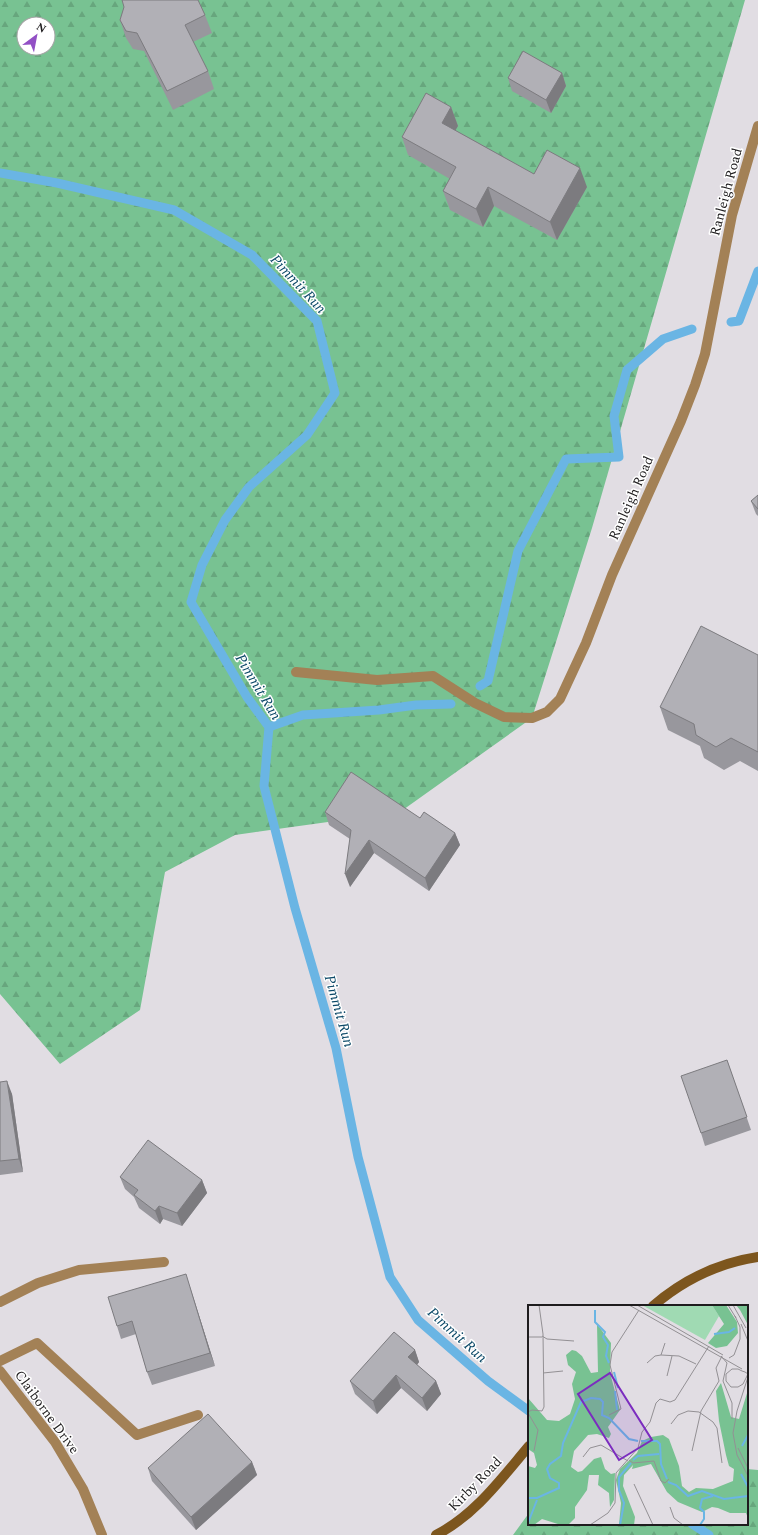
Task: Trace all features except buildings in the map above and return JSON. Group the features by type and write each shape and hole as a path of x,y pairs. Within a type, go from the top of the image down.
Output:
{"main road":[{"path":"654,1305 689,1279 743,1259 758,1257"},
{"name":"Kirby Road","path":"436,1535 455,1524 468,1514 489,1493 528,1447"}],"street":[{"name":"Ranleigh Road","path":"296,672 359,679 394,679 433,676 475,703 504,717 532,718 547,712 560,699 586,643 612,574 681,421 695,385 705,354 732,215 758,126"},
{"path":"0,1302 38,1283 79,1270 164,1262"},
{"path":"0,1360 37,1343 137,1435 198,1415"},
{"name":"Claiborne Drive","path":"0,1371 55,1442 83,1489 102,1535"}],"green space":[{"path":"0,0 745,0 592,528 532,718 400,812 235,835 165,872 140,1010 60,1064 0,994"},
{"path":"748,1469 758,1470 758,1535 513,1535 528,1514 528,1525 748,1525"}],"waterway":[{"name":"Pimmit Run","path":"0,173 57,183 174,210 252,255 317,321 335,393 307,435 249,487 225,520 202,565 191,602 247,697 269,727 264,786 295,908 336,1048 358,1157 390,1277 418,1320 488,1381 528,1410"},
{"path":"731,322 739,321 758,271"},
{"path":"480,686 488,681 518,551 566,459 619,457 614,416 627,370 663,339 692,329"},
{"path":"269,727 303,715 379,710 416,705 451,704"},
{"name":"Pimmit Run","path":"694,1525 709,1535"}]}
